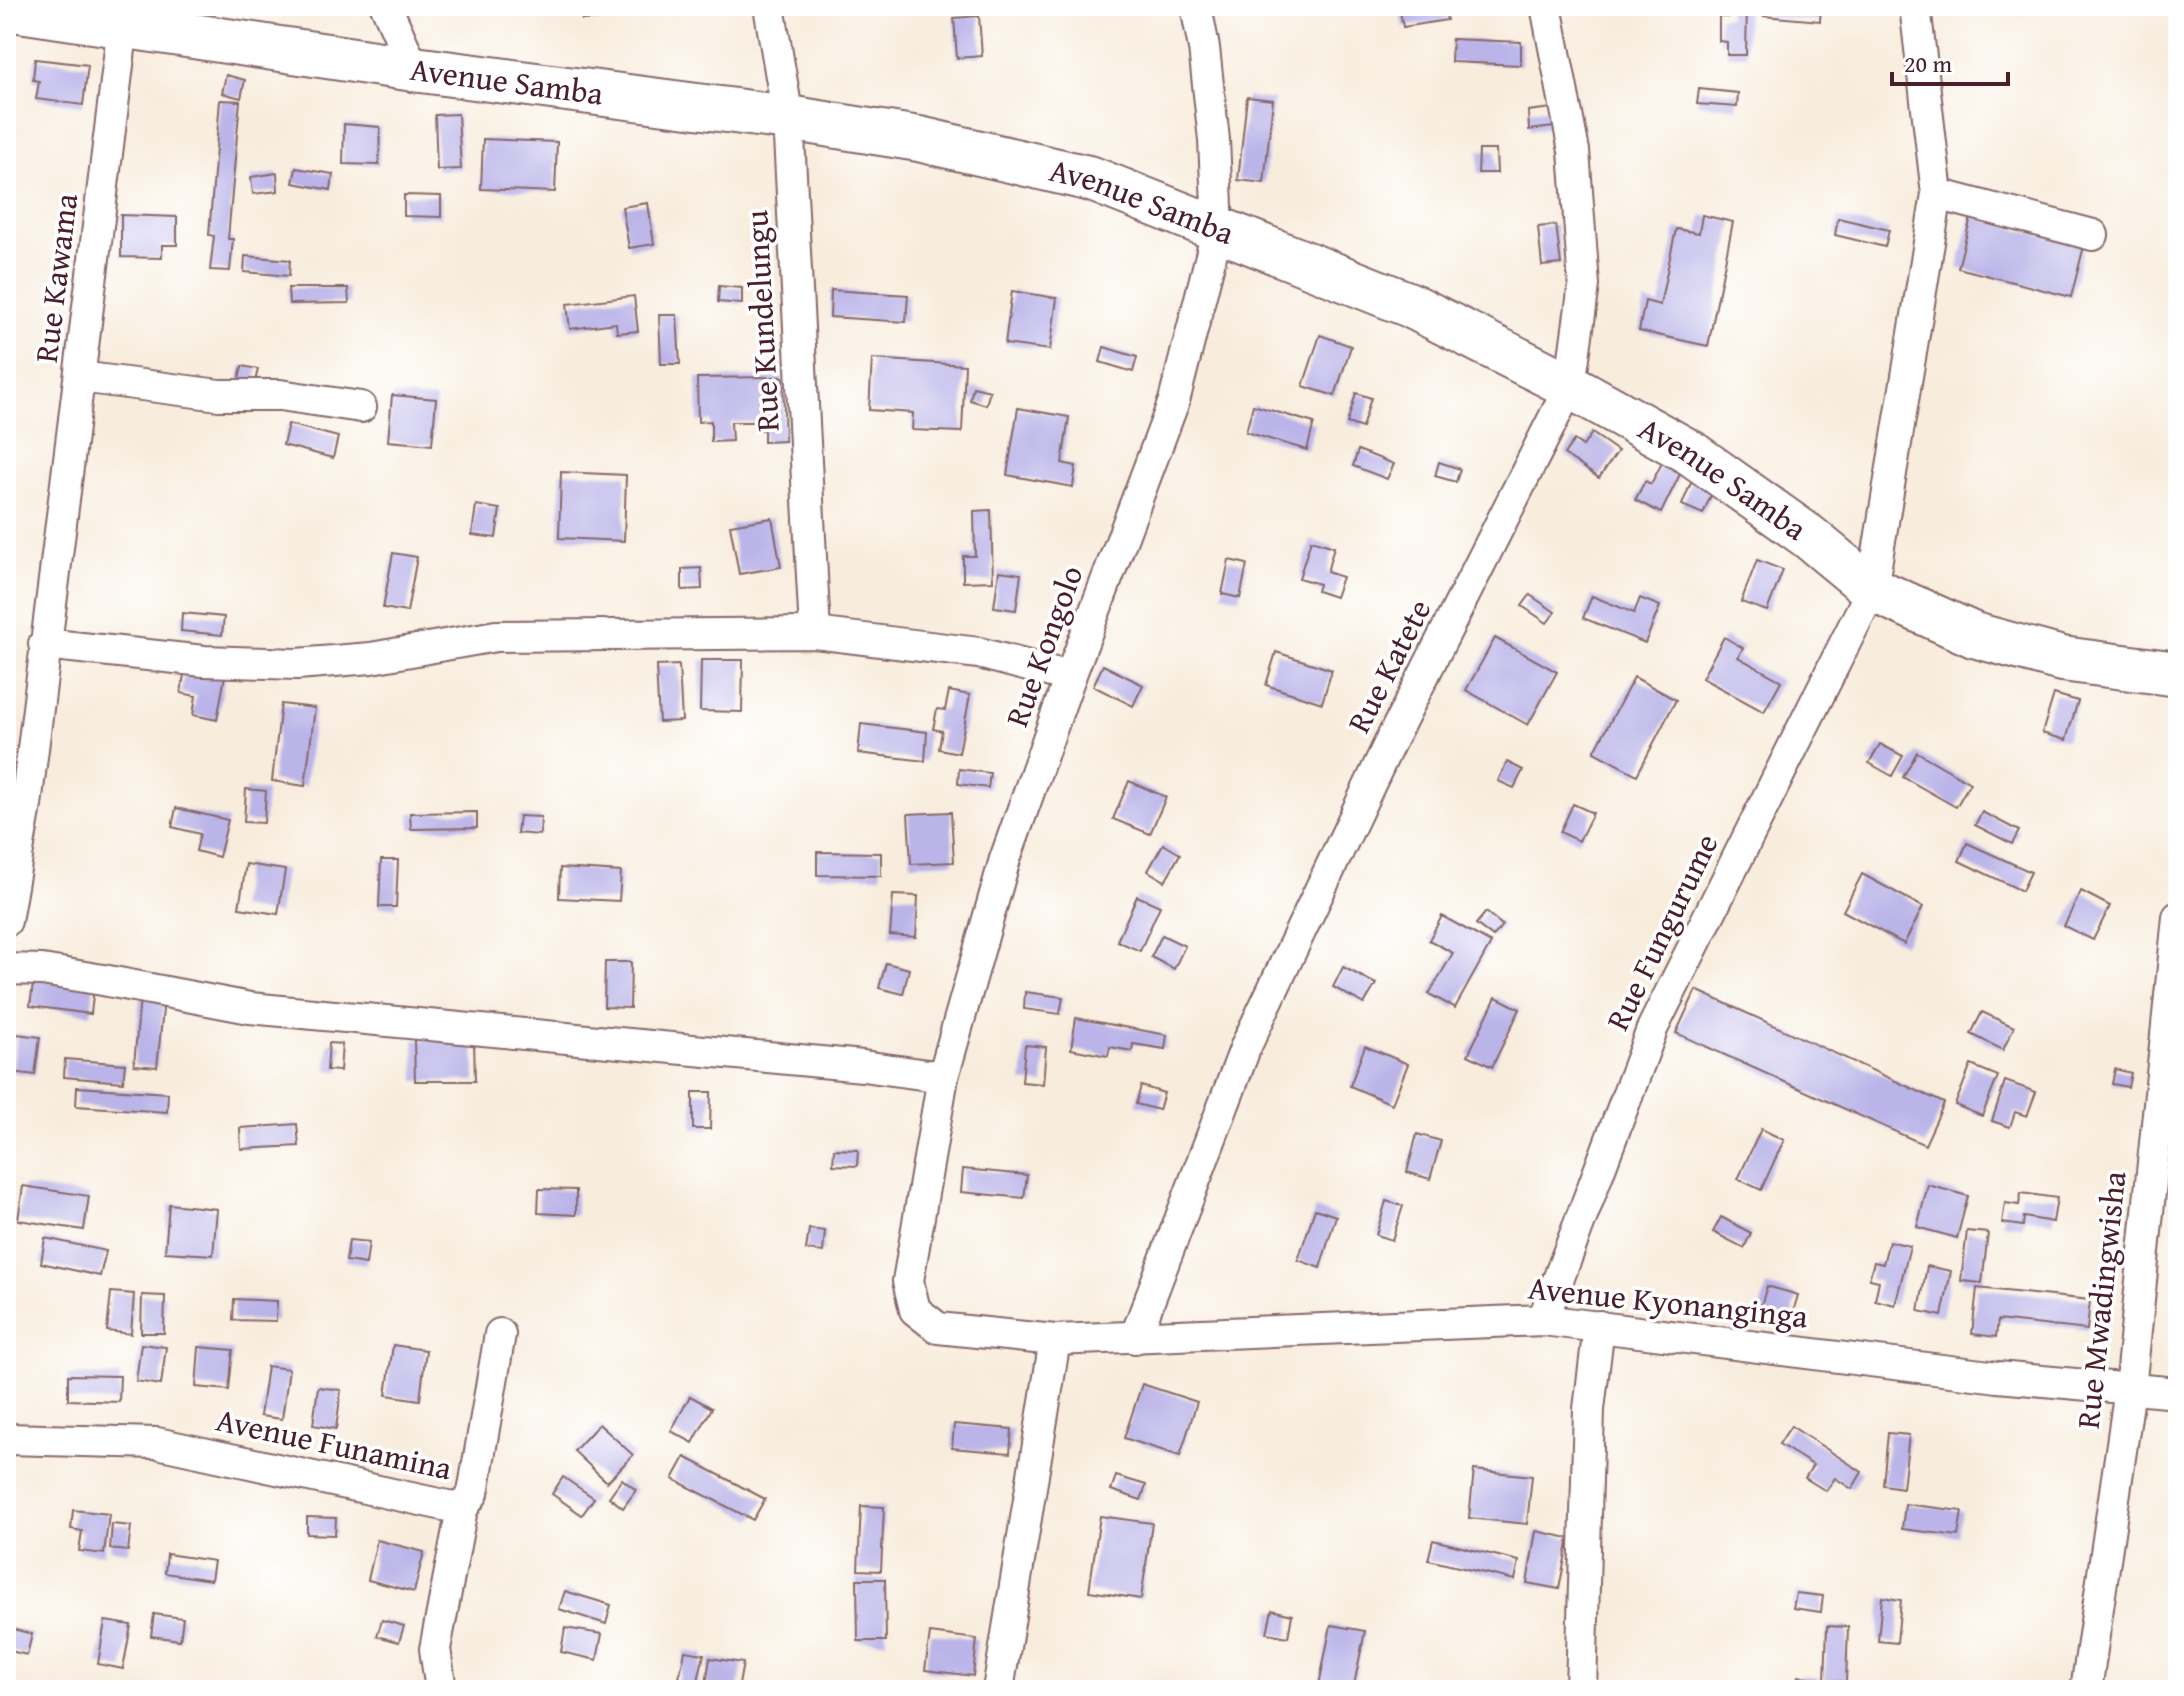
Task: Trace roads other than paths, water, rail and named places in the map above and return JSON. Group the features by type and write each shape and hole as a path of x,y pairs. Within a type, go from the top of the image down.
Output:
{"street":[{"path":"386,6 414,69"},
{"name":"Rue Kundelungu","path":"769,6 788,118 815,633"},
{"name":"Rue Kongolo","path":"915,1310 908,1281 943,1077 1005,859 1174,401 1218,228 1214,140 1196,6"},
{"name":"Rue Katete","path":"1135,1338 1246,1046 1389,744 1570,386 1584,285 1574,151 1546,6"},
{"path":"1915,6 1937,194 2093,235"},
{"name":"Avenue Samba","path":"6,8 414,69 788,118 919,139 1092,179 1410,305 1570,386 1691,453 1809,537 1872,589 1974,635 2062,659 2178,674"},
{"name":"Rue Kawama","path":"6,921 26,805 123,25"},
{"name":"Rue Fungurume","path":"1543,1320 1653,1027 1872,589 1937,194"},
{"path":"80,377 219,395 280,395 361,407"},
{"path":"44,644 204,661 297,664 371,658 496,636 815,633 979,653 1070,677"},
{"name":"Rue Mwadingwisha","path":"2086,1690 2130,1389 2178,917"},
{"path":"6,969 42,970 250,1008 863,1066 943,1077"},
{"name":"Avenue Kyonanginga","path":"915,1310 938,1328 1055,1340 1543,1320 1998,1377 2178,1393"},
{"path":"1581,1690 1589,1409 1599,1326"},
{"path":"462,1509 473,1493 500,1334"},
{"path":"998,1690 1055,1340"},
{"name":"Avenue Funamina","path":"6,1439 157,1443 462,1509 435,1649 441,1690"}]}
